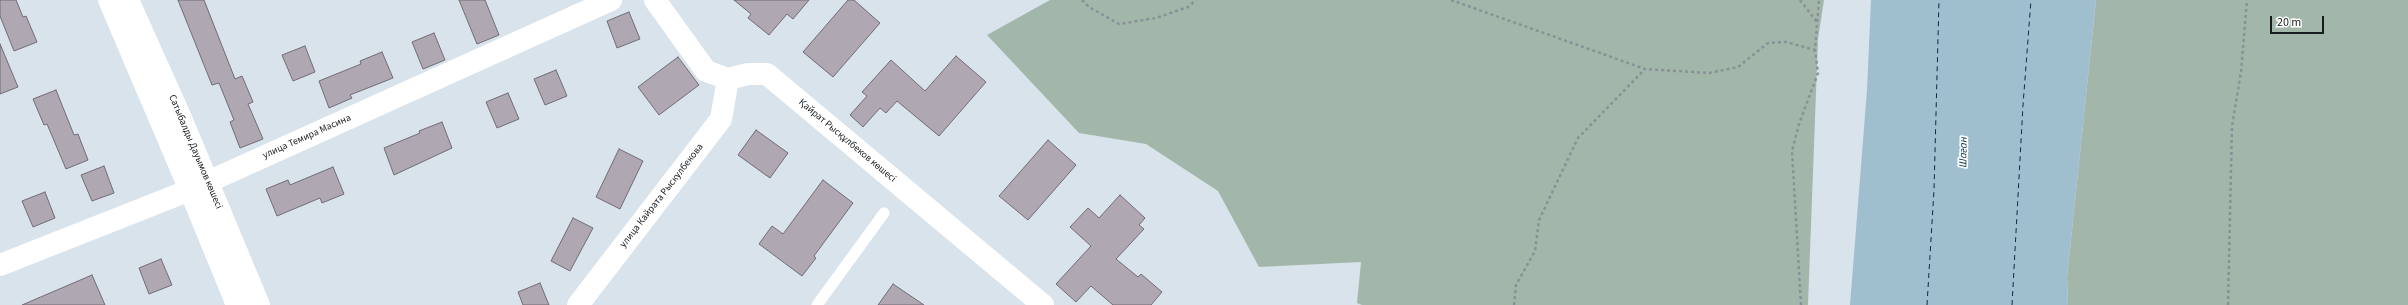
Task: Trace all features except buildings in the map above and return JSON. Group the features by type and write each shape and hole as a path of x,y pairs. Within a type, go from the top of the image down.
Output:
{"street":[{"name":"Сатыбалды Дауымов көшесі","path":"109,0 199,186 259,305"},
{"name":"Сатыбалды Дауымов көшесі","path":"128,0 199,186 237,305"},
{"name":"улица Темира Масина","path":"0,265 199,186 610,0"},
{"path":"655,0 706,71 728,79"},
{"name":"Қайрат Рысқұлбеков көшесі","path":"728,79 748,74 767,74 1033,302"},
{"name":"улица Кайрата Рыскулбекова","path":"578,305 721,119 728,79"}],"lane":[{"path":"817,305 884,213"}],"path":[{"path":"1082,0 1089,7 1119,24 1156,18 1188,7 1196,0"},
{"path":"1451,0 1645,69 1709,73 1738,66 1768,43 1786,42 1815,50"},
{"path":"1800,0 1817,22"},
{"path":"1801,305 1792,151 1799,124 1818,73 1815,50 1819,0"},
{"path":"2228,305 2232,126 2242,72 2247,0"},
{"path":"1514,305 1516,285 1535,251 1539,220 1578,138 1645,69"}],"green space":[{"path":"1050,0 1824,0 1818,39 1808,305 1362,305 1357,303 1361,262 1259,267 1218,191 1146,144 1079,133 987,35"},
{"path":"2096,0 2408,0 2408,305 2068,305 2067,277"}],"water":[{"name":"Шаған","path":"1871,0 2096,0 2067,277 2068,305 1850,305 1867,90"}],"ferry route":[{"path":"1927,305 1934,190 1939,0"},
{"path":"2012,305 2023,105 2031,0"}]}
